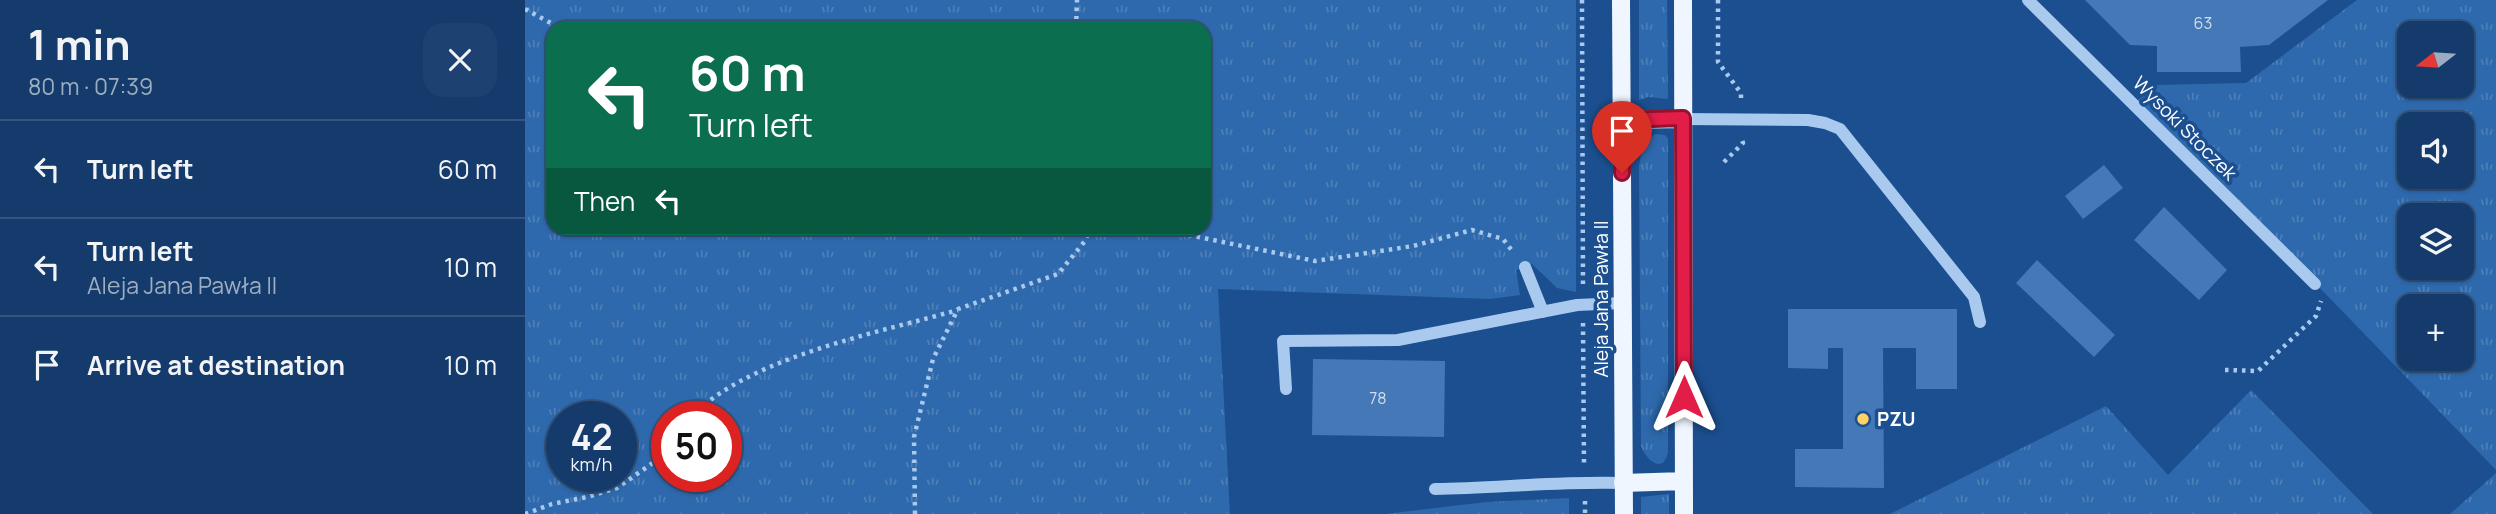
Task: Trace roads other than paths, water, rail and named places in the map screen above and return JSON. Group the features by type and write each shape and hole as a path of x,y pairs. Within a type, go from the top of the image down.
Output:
{"main road":[{"name":"Aleja Jana Pawła II","path":"1621,0 1623,514"},
{"path":"1683,0 1684,514"},
{"path":"1622,120 1683,118"},
{"path":"1623,483 1684,481"}],"street":[{"name":"Wysoki Stoczek","path":"2028,0 2315,284"},
{"path":"1683,118 1808,120 1825,123 1840,130 1974,297 1980,322"},
{"path":"1525,267 1543,313"},
{"path":"1286,389 1283,341 1398,340 1583,305 1622,303"},
{"path":"1435,489 1584,482 1623,483"}],"place":[{"name":"PZU","path":"1863,419"}]}
